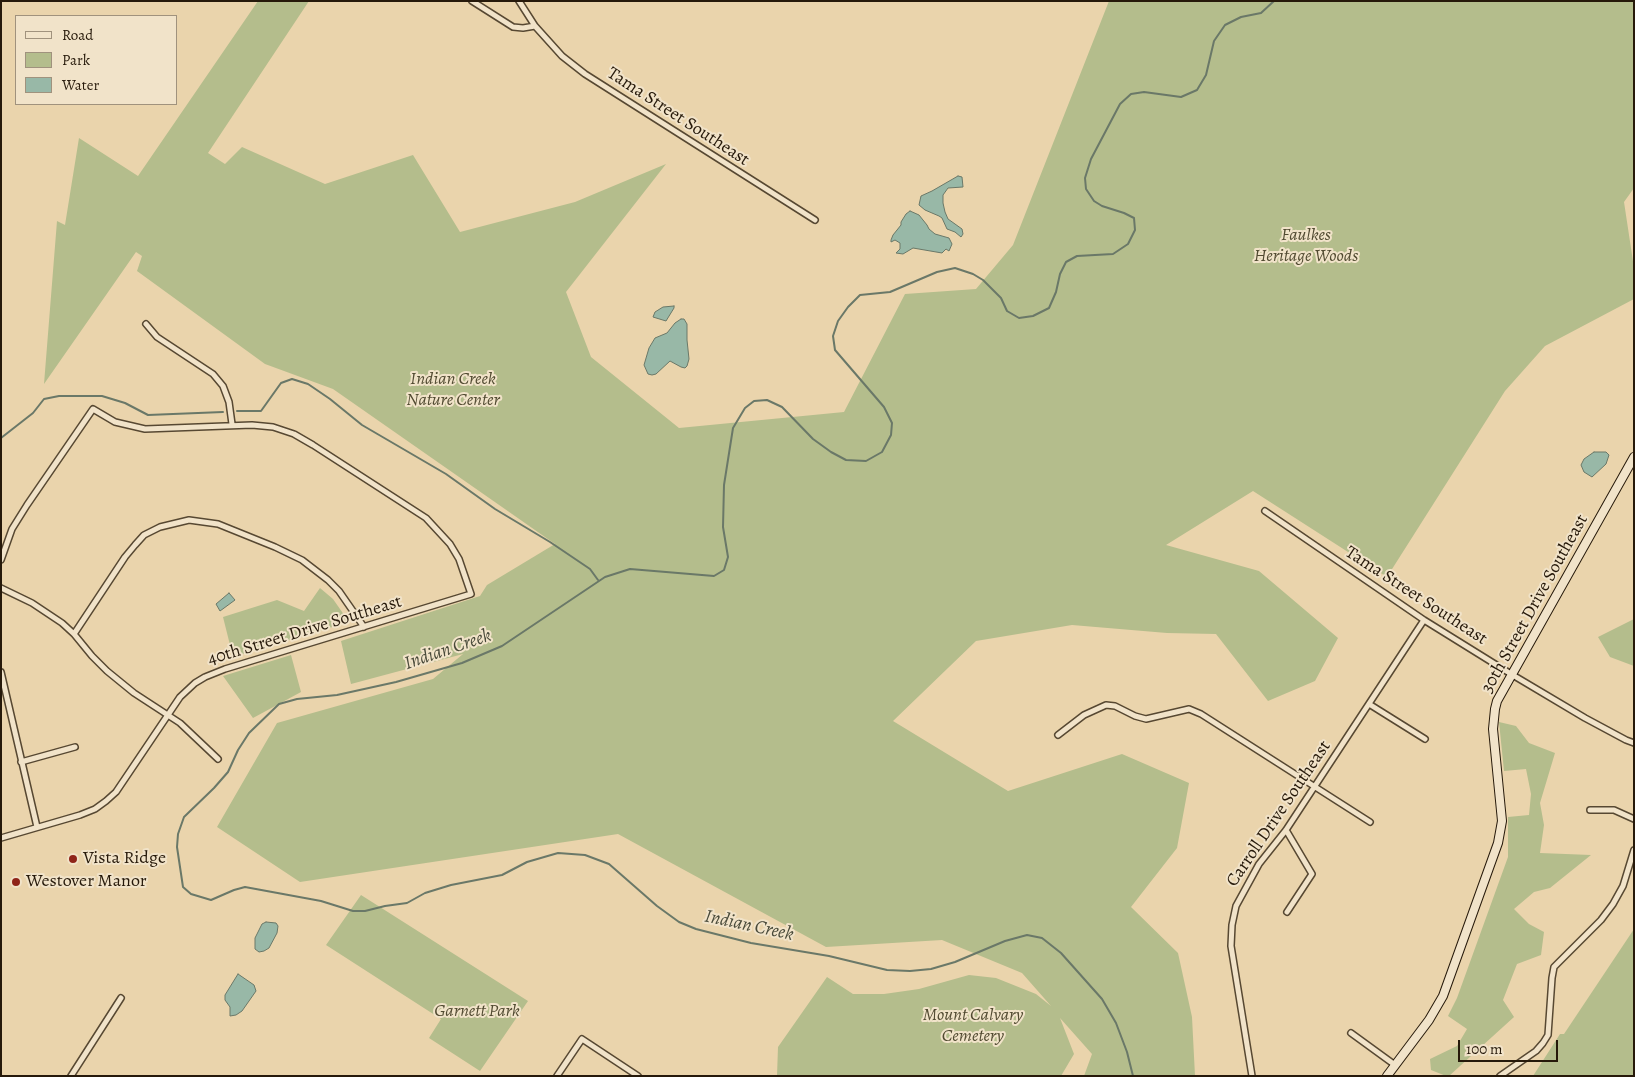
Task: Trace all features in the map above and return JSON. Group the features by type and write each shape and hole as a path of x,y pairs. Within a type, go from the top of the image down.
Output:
{"main road":[{"name":"30th Street Drive Southeast","path":"1387,1076 1429,1020 1443,996 1498,843 1502,821 1494,716 1500,693 1634,457"}],"street":[{"path":"472,1 514,27 535,26"},
{"name":"Tama Street Southeast","path":"519,1 535,26 562,56 585,74 815,220"},
{"path":"1,560 12,529 93,409 115,422 145,429 232,424 230,402 223,386 213,374 157,337 146,324"},
{"name":"40th Street Drive Southeast","path":"1,838 80,815 95,809 106,801 116,792 180,697 195,683 205,677 225,669 471,594 462,567 450,544 426,518 313,444 294,434 273,427 232,424"},
{"name":"Tama Street Southeast","path":"1265,512 1424,620 1511,674 1634,743"},
{"path":"74,634 124,557 144,536 160,527 189,520 218,524 302,560 339,591 364,627"},
{"path":"1,588 47,612 74,634 107,671 134,693 180,723 218,759"},
{"name":"Carroll Drive Southeast","path":"1252,1076 1231,946 1232,925 1236,906 1243,890 1259,864 1286,830 1424,620"},
{"path":"1,672 37,827"},
{"path":"1369,704 1425,740"},
{"path":"1058,736 1084,715 1106,705 1115,706 1146,719 1177,710 1189,709 1201,714 1370,822"},
{"path":"22,762 75,747"},
{"path":"1590,810 1614,810 1634,819"},
{"path":"1286,830 1312,874 1286,912"},
{"path":"1500,1076 1536,1050 1548,1035 1554,967 1601,920 1613,904 1623,886 1634,850"},
{"path":"71,1076 121,998"},
{"path":"1351,1033 1395,1065"},
{"path":"557,1076 582,1039 638,1076"}],"green space":[{"path":"258,1 309,1 208,153 225,164 242,147 325,184 413,155 460,232 575,202 666,164 566,292 591,357 679,428 844,412 905,294 976,289 1013,245 1109,1 1634,1 1634,188 1624,202 1634,268 1634,299 1545,346 1505,391 1387,577 1253,491 1166,545 1259,571 1338,638 1315,681 1268,701 1216,634 1167,633 1072,625 976,641 893,721 1008,791 1122,754 1189,783 1177,848 1131,907 1178,953 1192,1017 1195,1076 1084,1076 1092,1054 1060,1018 1074,1054 1061,1076 777,1076 778,1047 827,977 853,994 884,994 919,989 969,975 996,978 1036,994 1051,1006 1022,973 942,940 826,947 618,834 300,882 217,827 277,723 433,679 463,654 351,684 341,641 480,596 487,585 555,544 333,389 265,364 137,271 142,256 136,252 44,384 57,221 65,225 79,138 138,176"},
{"path":"320,588 333,599 349,622 233,657 223,617 277,600 304,611"},
{"path":"1634,619 1634,666 1610,657 1598,637"},
{"path":"291,655 301,692 253,718 223,676"},
{"path":"1499,722 1516,726 1529,743 1555,753 1540,803 1544,825 1540,853 1591,855 1550,888 1534,892 1514,909 1529,924 1544,932 1541,955 1517,964 1503,1000 1514,1017 1449,1076 1446,1076 1431,1070 1430,1059 1457,1046 1467,1029 1448,1016 1457,998 1508,857 1508,817 1529,815 1531,794 1526,769 1504,771"},
{"name":"Garnett Park","path":"361,895 528,1001 480,1071 429,1038 441,1019 326,945"},
{"path":"1634,929 1634,1076 1533,1076 1560,1034 1564,1034"}],"water":[{"path":"958,176 962,177 963,187 948,188 943,195 943,203 948,219 962,229 963,234 961,237 947,229 942,218 919,205 921,196"},
{"path":"910,211 919,215 935,234 949,238 952,244 949,251 946,249 942,253 913,248 903,254 896,253 900,249 900,243 895,240 891,242 891,240 906,214"},
{"path":"674,306 666,321 653,317 655,312 663,307"},
{"path":"681,319 684,319 687,324 689,359 687,366 685,368 681,367 670,361 656,374 648,374 644,365 649,348 655,338 667,333"},
{"path":"1594,452 1606,452 1609,455 1606,464 1592,477 1584,472 1581,465 1584,459"},
{"path":"229,593 235,600 220,611 216,604"},
{"path":"266,922 276,923 278,926 277,933 269,948 259,952 255,949 255,938 262,924"},
{"path":"238,974 254,985 256,991 242,1011 230,1016 230,1007 225,1000 225,995"}],"waterway":[{"name":"Indian Creek","path":"1133,1076 1127,1052 1116,1023 1102,999 1061,953 1042,938 1027,935 1005,941 955,962 931,969 910,971 887,970 829,956 751,943 696,929 679,922 657,906 609,864 585,855 558,853 527,862 502,875 451,885 425,893 407,903 365,911 353,911 321,901 245,887 211,900 191,894 183,887 177,847 178,834 184,817 228,772 238,750 249,733 279,704 297,699 337,695 396,682 462,663 502,646 605,577 630,569 714,576 724,570 728,557 723,527 724,485 733,428 745,408 754,401 767,400 782,407 813,439 846,460 866,461 882,452 891,435 892,423 884,407 835,350 833,336 838,321 848,307 860,295 890,292 937,272 955,268 973,274 983,280 1001,298 1007,311 1019,318 1033,316 1049,308 1066,262 1077,256 1113,254 1128,244 1135,230 1134,218 1102,206 1094,201 1086,189 1085,178 1091,159 1120,104 1131,94 1144,92 1181,97 1197,90 1206,75 1214,41 1225,25 1241,17 1261,13 1274,1"},
{"path":"237,411 261,411 281,383 292,379 308,384 362,425 446,474 495,509 590,569 598,580"},
{"path":"1,438 33,413 44,399 59,396 102,396 125,403 148,415 223,412"}],"place":[{"name":"Vista Ridge","path":"73,859"},
{"name":"Westover Manor","path":"16,882"}],"park label":[{"name":"Faulkes Heritage Woods","path":"1306,246"},
{"name":"Indian Creek Nature Center","path":"453,390"},
{"name":"Mount Calvary Cemetery","path":"973,1026"}]}
